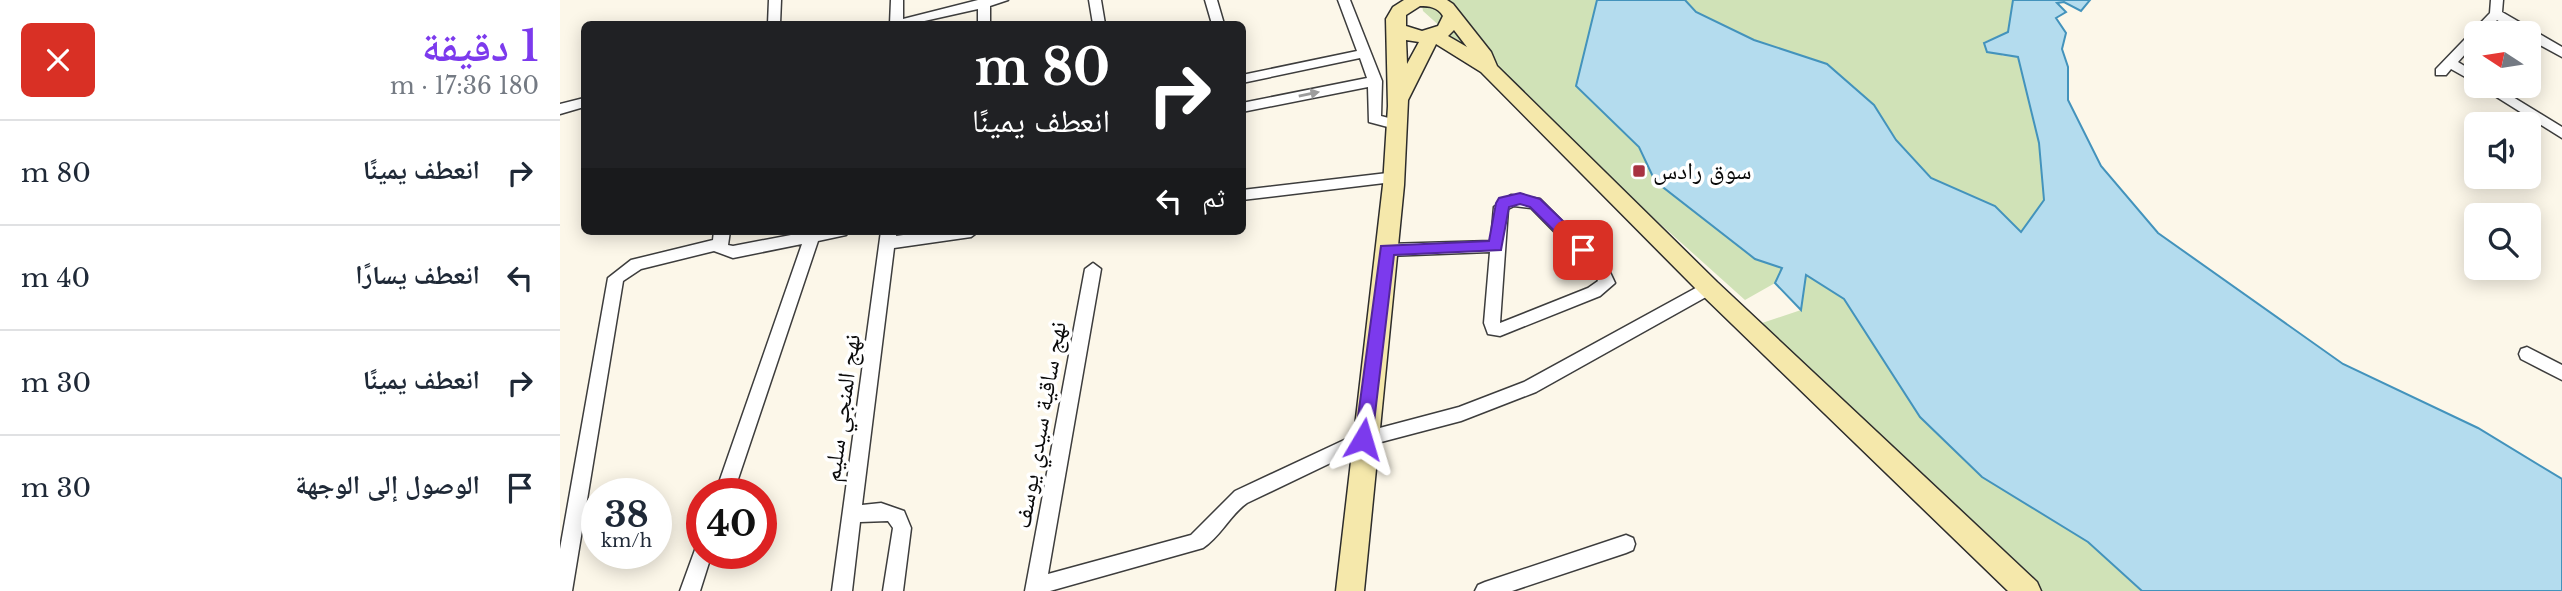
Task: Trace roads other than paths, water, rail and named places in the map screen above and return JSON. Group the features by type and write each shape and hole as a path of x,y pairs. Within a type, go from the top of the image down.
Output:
{"street":[{"path":"774,21 775,0"},
{"path":"896,21 897,0"},
{"path":"908,21 1002,0"},
{"path":"1095,0 1098,21"},
{"path":"1211,0 1217,21"},
{"path":"1344,0 1375,81 1374,118 1399,125"},
{"path":"2489,21 2496,14 2497,0"},
{"path":"1398,12 1418,1 1444,7 1484,56 1489,69"},
{"path":"984,2 984,21"},
{"path":"1398,12 1411,36 1432,36 1448,27 1444,7"},
{"path":"1350,591 1363,439 1396,177 1399,125 1398,12"},
{"path":"2496,14 2508,21"},
{"path":"1432,36 1489,69 1709,288 2027,591"},
{"path":"1399,98 1432,36"},
{"path":"2541,41 2562,53"},
{"path":"2464,48 2446,68 2464,75"},
{"path":"1246,78 1365,53"},
{"path":"1246,106 1375,81"},
{"path":"2505,98 2562,133"},
{"path":"560,109 581,104"},
{"path":"1246,195 1396,177"},
{"path":"1528,200 1535,203 1564,230 1602,270 1607,283 1603,288 1511,328 1497,330 1492,323 1496,246 1501,206 1504,202 1528,200"},
{"path":"562,591 616,278 636,264 720,237 724,251 733,252 822,235"},
{"path":"889,237 916,235"},
{"path":"729,478 812,237"},
{"name":"نهج المنجي سليم","path":"842,591 889,237"},
{"path":"1387,250 1496,246"},
{"name":"نهج ساقية سيدي يوسف","path":"1035,588 1093,268"},
{"path":"1035,588 1196,542 1211,531 1235,501 1363,439 1418,426 1495,402 1530,387 1709,288"},
{"path":"2526,354 2562,373"},
{"path":"852,516 880,511 898,517 902,528 893,591"},
{"path":"1485,591 1626,544"},
{"path":"690,591 698,569"}],"water":[{"path":"1597,0 1685,0 1696,12 1754,40 1827,64 1874,105 1896,140 1931,178 1995,206 2021,232 2044,200 2039,143 2018,57 1987,52 1984,43 2008,32 2013,0 2090,0 2081,11 2064,2 2057,3 2066,12 2056,18 2066,33 2062,49 2068,67 2068,100 2101,166 2158,233 2343,364 2478,428 2562,479 2562,591 2142,591 2088,542 1982,477 1920,417 1844,299 1806,275 1801,310 1775,283 1782,268 1755,259 1655,181 1639,147 1576,86"}],"place":[{"name":"سوق رادس","path":"1639,171"}]}
